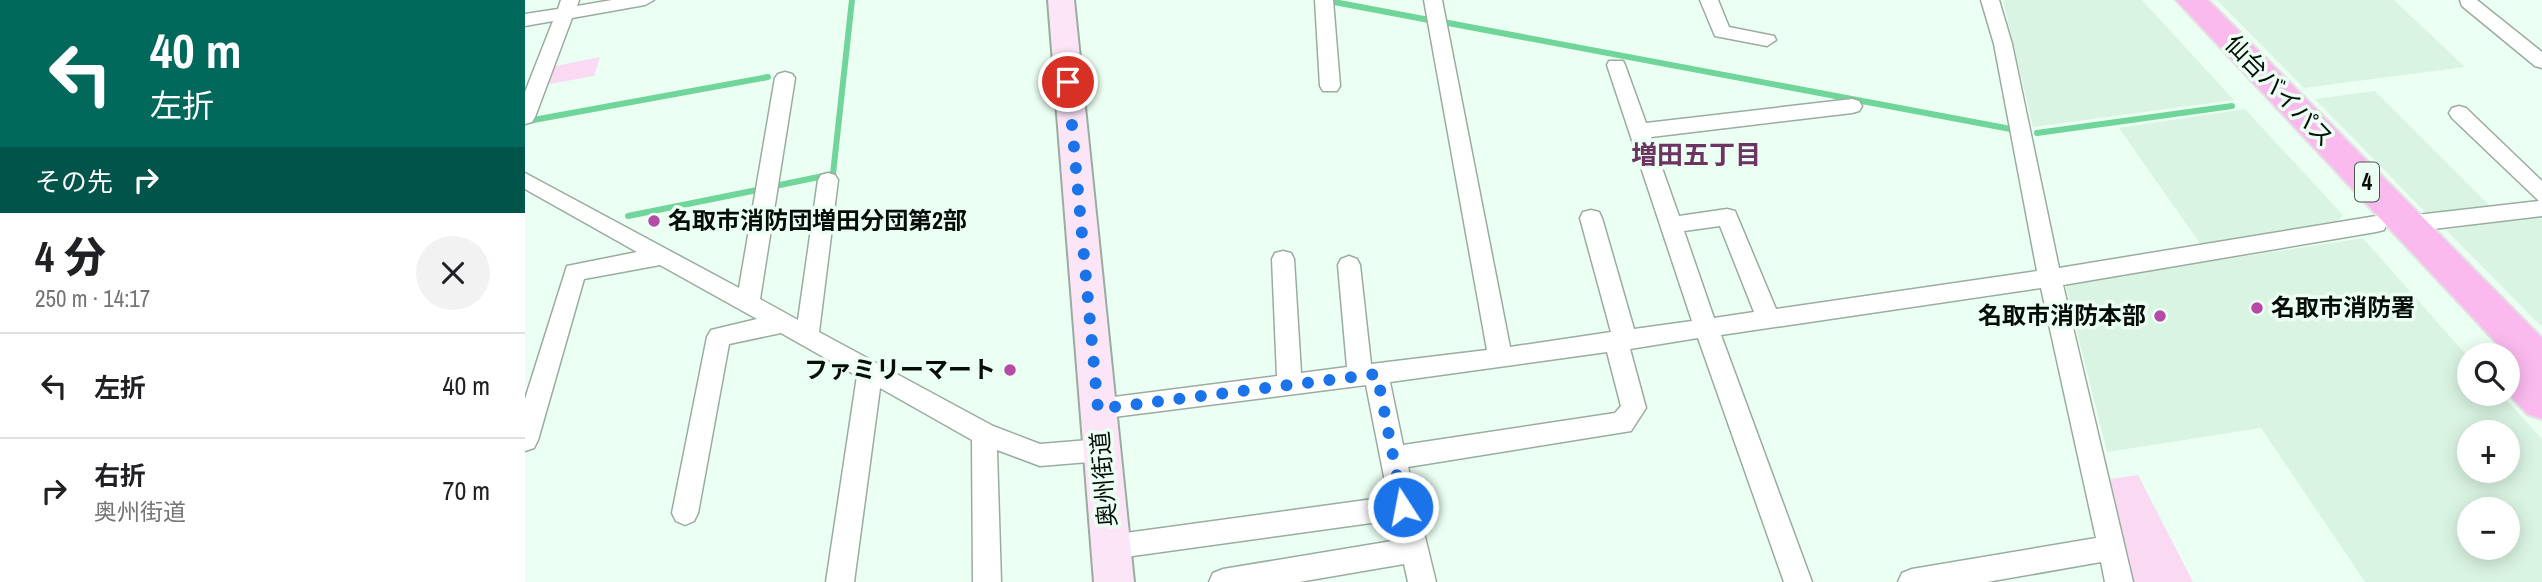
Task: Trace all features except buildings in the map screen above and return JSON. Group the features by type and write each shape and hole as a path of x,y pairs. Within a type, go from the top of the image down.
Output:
{"highway":[{"name":"仙台バイパス","path":"2166,0 2392,224 2542,364"},
{"name":"仙台バイパス","path":"2191,0 2392,224 2488,343"},
{"path":"2520,379 2542,402"}],"main road":[{"name":"奥州街道","path":"1061,0 1114,582"}],"street":[{"path":"525,20 568,7 645,0"},
{"path":"1324,0 1330,86"},
{"path":"1433,0 1500,358"},
{"path":"1709,0 1722,32 1767,40"},
{"path":"1990,0 2003,44 2050,278 2119,582"},
{"path":"2468,2 2542,62"},
{"path":"525,117 568,7"},
{"path":"1616,65 1706,327 1798,582"},
{"path":"748,303 785,78"},
{"path":"1640,131 1851,106"},
{"path":"2459,113 2542,194"},
{"path":"525,180 984,434 1040,454 1101,450"},
{"path":"807,336 828,180"},
{"path":"1098,409 1500,358 2050,278 2392,224 2542,208"},
{"path":"1672,225 1727,217 1768,318"},
{"path":"1393,458 1622,423 1634,408 1621,340 1591,218"},
{"path":"525,440 575,272 662,256"},
{"path":"1283,259 1289,383"},
{"path":"1349,265 1369,375 1393,458 1422,582"},
{"path":"685,513 719,337 783,323"},
{"path":"841,582 870,370"},
{"path":"984,434 987,582"},
{"path":"1111,547 1403,507"},
{"path":"1912,582 2112,548"},
{"path":"1223,582 1413,550"}],"shaded area":[{"path":"2003,0 2142,0 2234,100 2033,127"},
{"path":"2217,0 2394,0 2465,67 2304,88"},
{"path":"600,57 594,76 539,86 545,68"},
{"path":"2375,91 2489,205 2427,214 2315,99"},
{"path":"2245,109 2343,215 2336,223 2201,245 2119,128"},
{"path":"2542,214 2542,327 2446,230"},
{"path":"2363,238 2457,344 2457,406 2512,406 2542,439 2542,582 2365,582 2261,428 2107,452 2065,284"},
{"path":"2138,475 2193,582 2133,582 2110,479"}],"waterway":[{"path":"775,186 833,174 852,0"},
{"path":"1329,1 1429,20"},
{"path":"1443,22 2016,130"},
{"path":"528,121 768,77"},
{"path":"2037,133 2232,106"},
{"path":"628,216 762,189"}],"place":[{"name":"名取市消防団増田分団第2部","path":"654,221"},
{"name":"名取市消防署","path":"2257,308"},
{"name":"名取市消防本部","path":"2160,316"},
{"name":"ファミリーマート","path":"1010,370"}],"district":[{"name":"増田五丁目","path":"1696,155"}],"route":[{"path":"1068,82 1098,409 1377,374 1403,507"}]}
